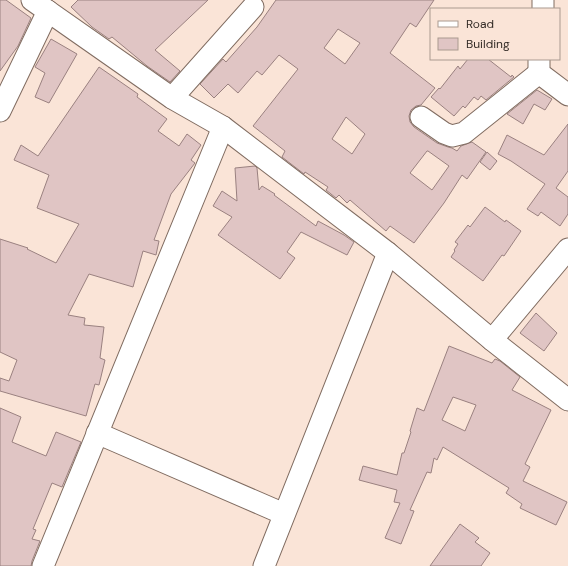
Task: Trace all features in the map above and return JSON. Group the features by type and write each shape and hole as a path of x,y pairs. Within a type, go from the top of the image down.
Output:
{"street":[{"path":"0,111 40,6 172,98 222,127 388,253 492,340 568,400"},
{"path":"172,98 253,7"},
{"path":"421,117 444,133 452,136 464,133 539,66 568,95"},
{"path":"43,566 222,127"},
{"path":"492,340 568,249"},
{"path":"264,566 388,253"},
{"path":"97,434 284,514"}],"building":[{"path":"0,0 6,0 31,18 18,46 0,71"},
{"path":"78,0 208,0 155,50 180,71 170,82 147,66 112,37 109,39 92,27 71,7"},
{"path":"276,0 434,0 416,27 410,23 390,53 435,88 421,105 416,106 411,110 409,116 410,122 414,127 437,143 457,151 461,146 472,142 486,152 467,179 462,175 444,203 414,243 390,226 386,231 350,200 347,203 339,195 336,198 326,190 328,187 305,172 304,174 282,157 285,151 253,126 298,69 279,55 262,75 257,71 238,93 228,84 214,98 200,84 223,59 226,62 257,27","holes":["338,29 360,43 345,64 324,48","346,117 365,134 352,154 332,139","427,151 449,166 432,190 410,173"]},
{"path":"51,39 77,54 49,103 35,97 45,73 35,67"},
{"path":"467,60 489,60 511,77 512,75 514,77 486,100 481,96 478,100 474,97 465,108 463,106 454,116 431,97 439,88 440,89 458,66 460,69"},
{"path":"99,67 138,94 137,97 167,119 158,131 179,146 187,134 201,145 191,160 195,163 171,194 154,240 159,241 156,255 143,251 133,287 89,274 68,315 85,318 84,325 104,327 100,358 105,360 99,385 95,384 86,416 0,391 0,378 9,381 17,360 0,352 0,239 28,248 27,249 56,263 79,224 37,208 49,175 14,160 21,145 38,156"},
{"path":"537,90 552,99 545,110 534,104 523,124 507,114"},
{"path":"568,124 568,171 556,188 568,197 568,214 560,226 541,212 538,216 527,209 545,184 498,154 507,135 544,155"},
{"path":"487,152 497,161 490,170 480,162"},
{"path":"255,166 257,168 259,190 262,186 275,194 274,195 316,226 318,221 354,242 347,255 301,232 287,252 295,258 280,279 218,235 232,217 213,206 222,191 237,201 235,168"},
{"path":"485,207 505,222 506,220 521,231 504,256 502,255 483,281 451,257 458,244 455,242 468,225 470,227"},
{"path":"536,313 557,333 544,351 520,333"},
{"path":"449,346 492,363 495,359 500,361 520,377 512,390 551,410 525,464 530,467 523,481 567,502 556,525 520,508 522,504 506,493 509,488 443,447 437,460 434,458 431,473 427,472 410,510 414,511 401,544 385,538 400,503 394,502 397,490 359,480 363,466 397,475 402,453 404,453 411,432 410,431 417,408 424,411","holes":["453,397 476,405 465,431 442,420"]},
{"path":"0,408 21,417 12,442 46,456 56,432 81,442 62,487 52,483 33,529 36,530 32,539 40,541 31,566 0,566"},
{"path":"460,524 479,538 475,542 490,553 481,566 430,566"}]}
